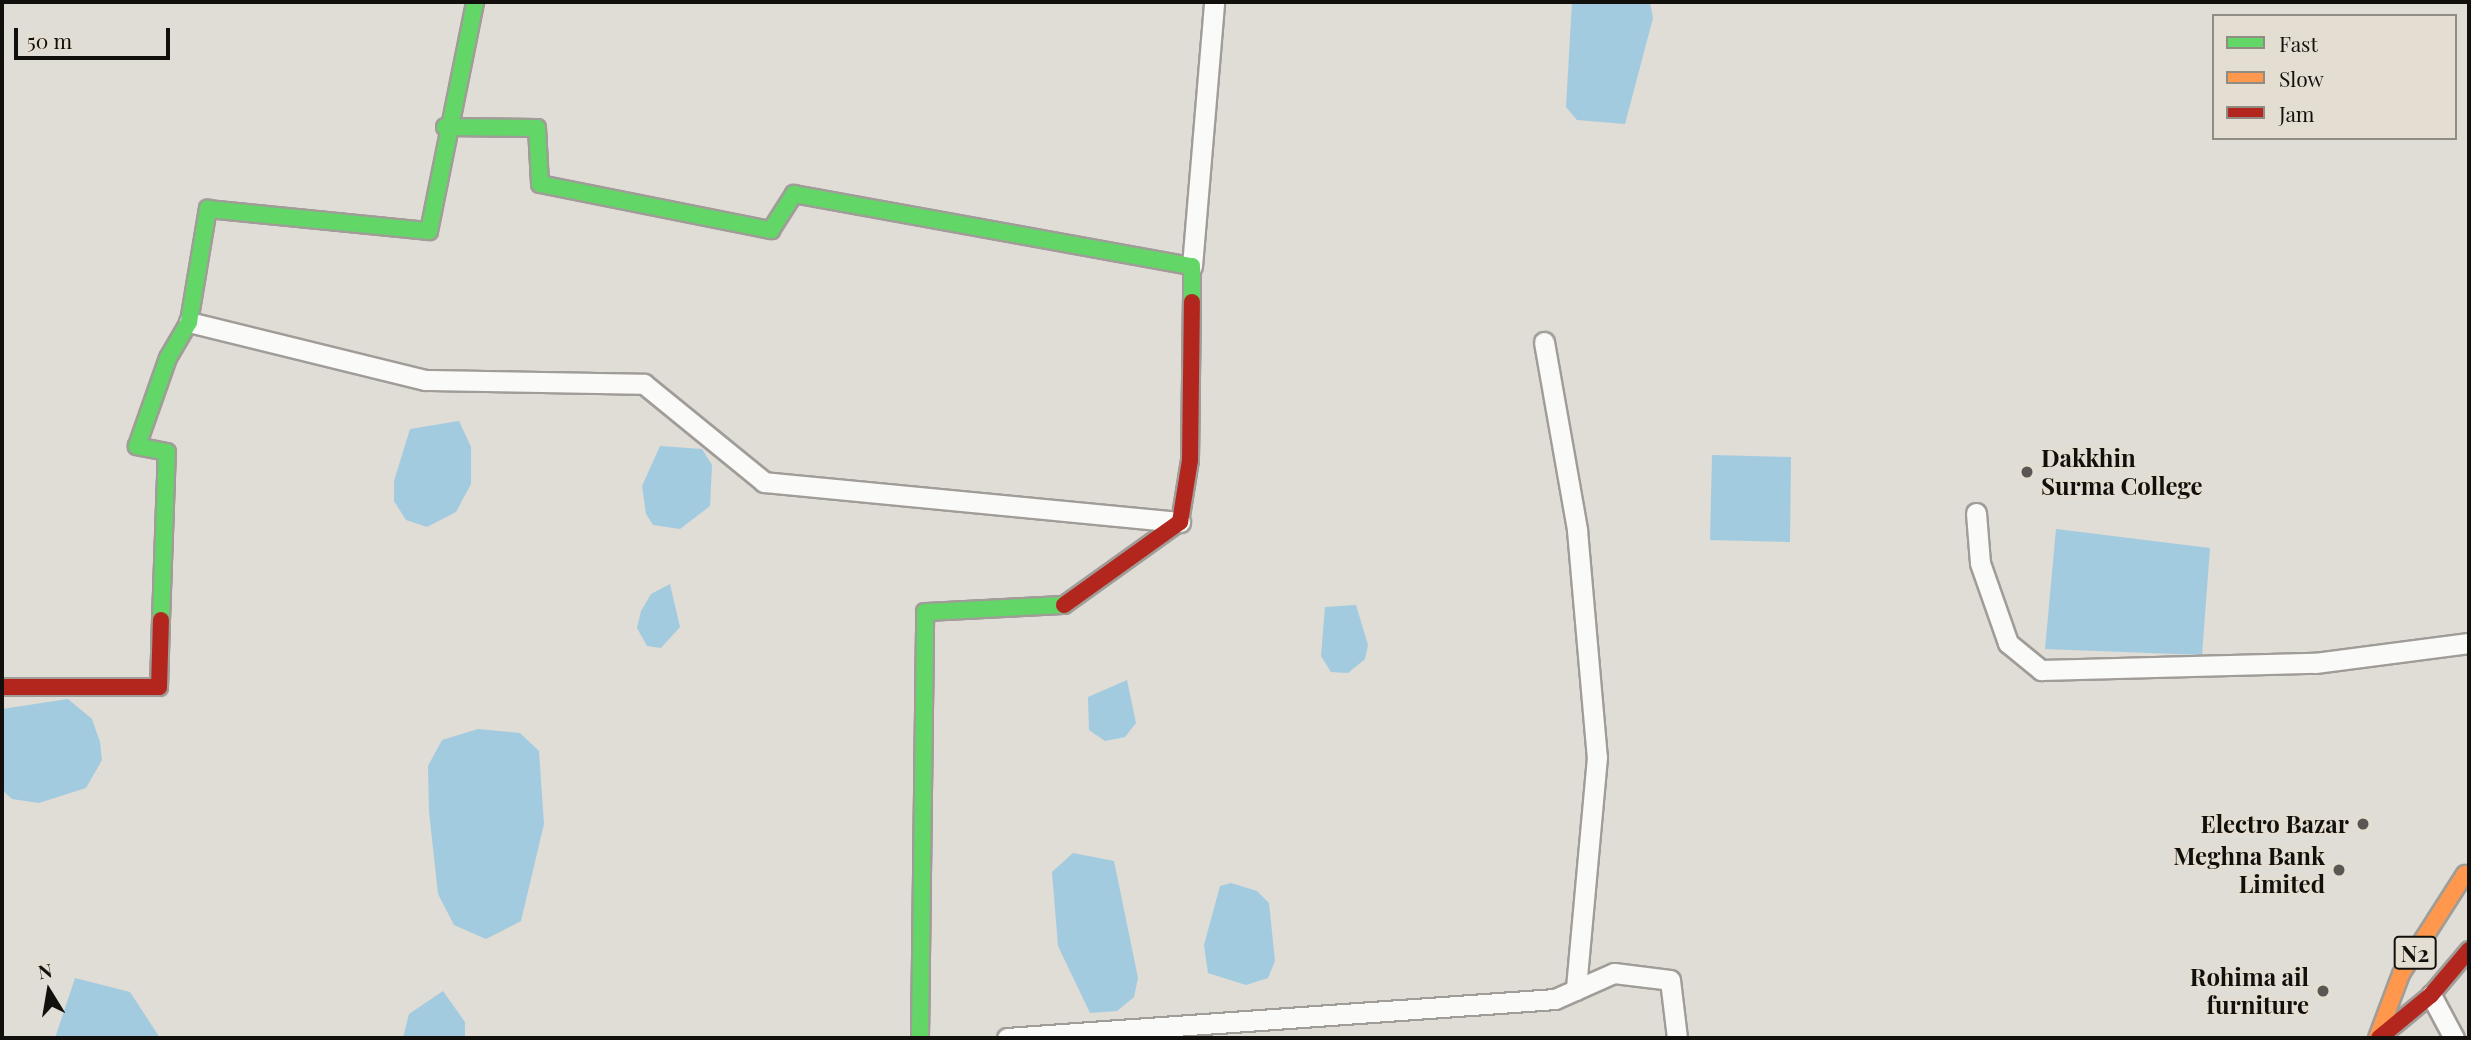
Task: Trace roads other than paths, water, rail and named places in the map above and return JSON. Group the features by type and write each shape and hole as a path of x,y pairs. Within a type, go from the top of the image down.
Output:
{"main road":[{"path":"2,687 159,687 167,452 137,446 168,358 189,322 208,209 429,231 445,127 475,2"},
{"path":"445,127 537,128 540,184 771,230 794,194 1192,266 1190,460 1181,522 1071,606 925,612 920,1038"},
{"path":"2467,871 2469,911"},
{"name":"N2","path":"2378,1038 2401,974 2467,871"},
{"name":"N2","path":"2378,1038 2431,995 2469,950"}],"street":[{"path":"1192,266 1214,2"},
{"path":"189,322 425,380 644,384 764,482 1181,522"},
{"path":"1544,342 1577,530 1597,757 1576,990"},
{"path":"1976,513 1980,563 2008,643 2041,670 2315,663 2469,643"},
{"path":"1007,1038 1216,1030 1555,999 1614,973 1670,980 1677,1038"},
{"path":"2431,995 2454,1038"}],"water":[{"path":"1572,2 1650,2 1653,18 1625,124 1577,120 1566,107"},
{"path":"459,421 471,447 471,484 456,512 427,527 406,520 394,501 394,481 410,429"},
{"path":"660,446 702,449 712,465 710,506 680,529 653,525 646,514 642,486"},
{"path":"1712,455 1791,457 1790,542 1710,540"},
{"path":"2056,529 2210,548 2202,655 2045,649"},
{"path":"670,584 680,627 661,648 647,646 637,628 641,611 651,594"},
{"path":"1356,605 1368,645 1365,659 1348,673 1331,672 1321,656 1325,607"},
{"path":"1127,680 1136,723 1125,737 1105,741 1089,730 1088,697"},
{"path":"68,699 92,719 100,742 102,760 86,788 39,803 12,799 2,790 2,709"},
{"path":"478,729 520,733 539,751 544,824 521,921 486,939 454,925 438,894 429,812 428,766 442,740"},
{"path":"1073,853 1114,861 1138,978 1134,997 1117,1011 1090,1013 1058,946 1052,872"},
{"path":"1231,883 1257,891 1269,903 1275,961 1268,978 1246,985 1208,973 1204,945 1220,886"},
{"path":"75,978 130,992 160,1038 55,1038"},
{"path":"443,991 465,1022 465,1038 403,1038 409,1014"}],"place":[{"name":"Dakkhin Surma College","path":"2027,472"},
{"name":"Electro Bazar","path":"2363,824"},
{"name":"Meghna Bank Limited","path":"2339,870"},
{"name":"Rohima ail furniture","path":"2323,991"}]}
